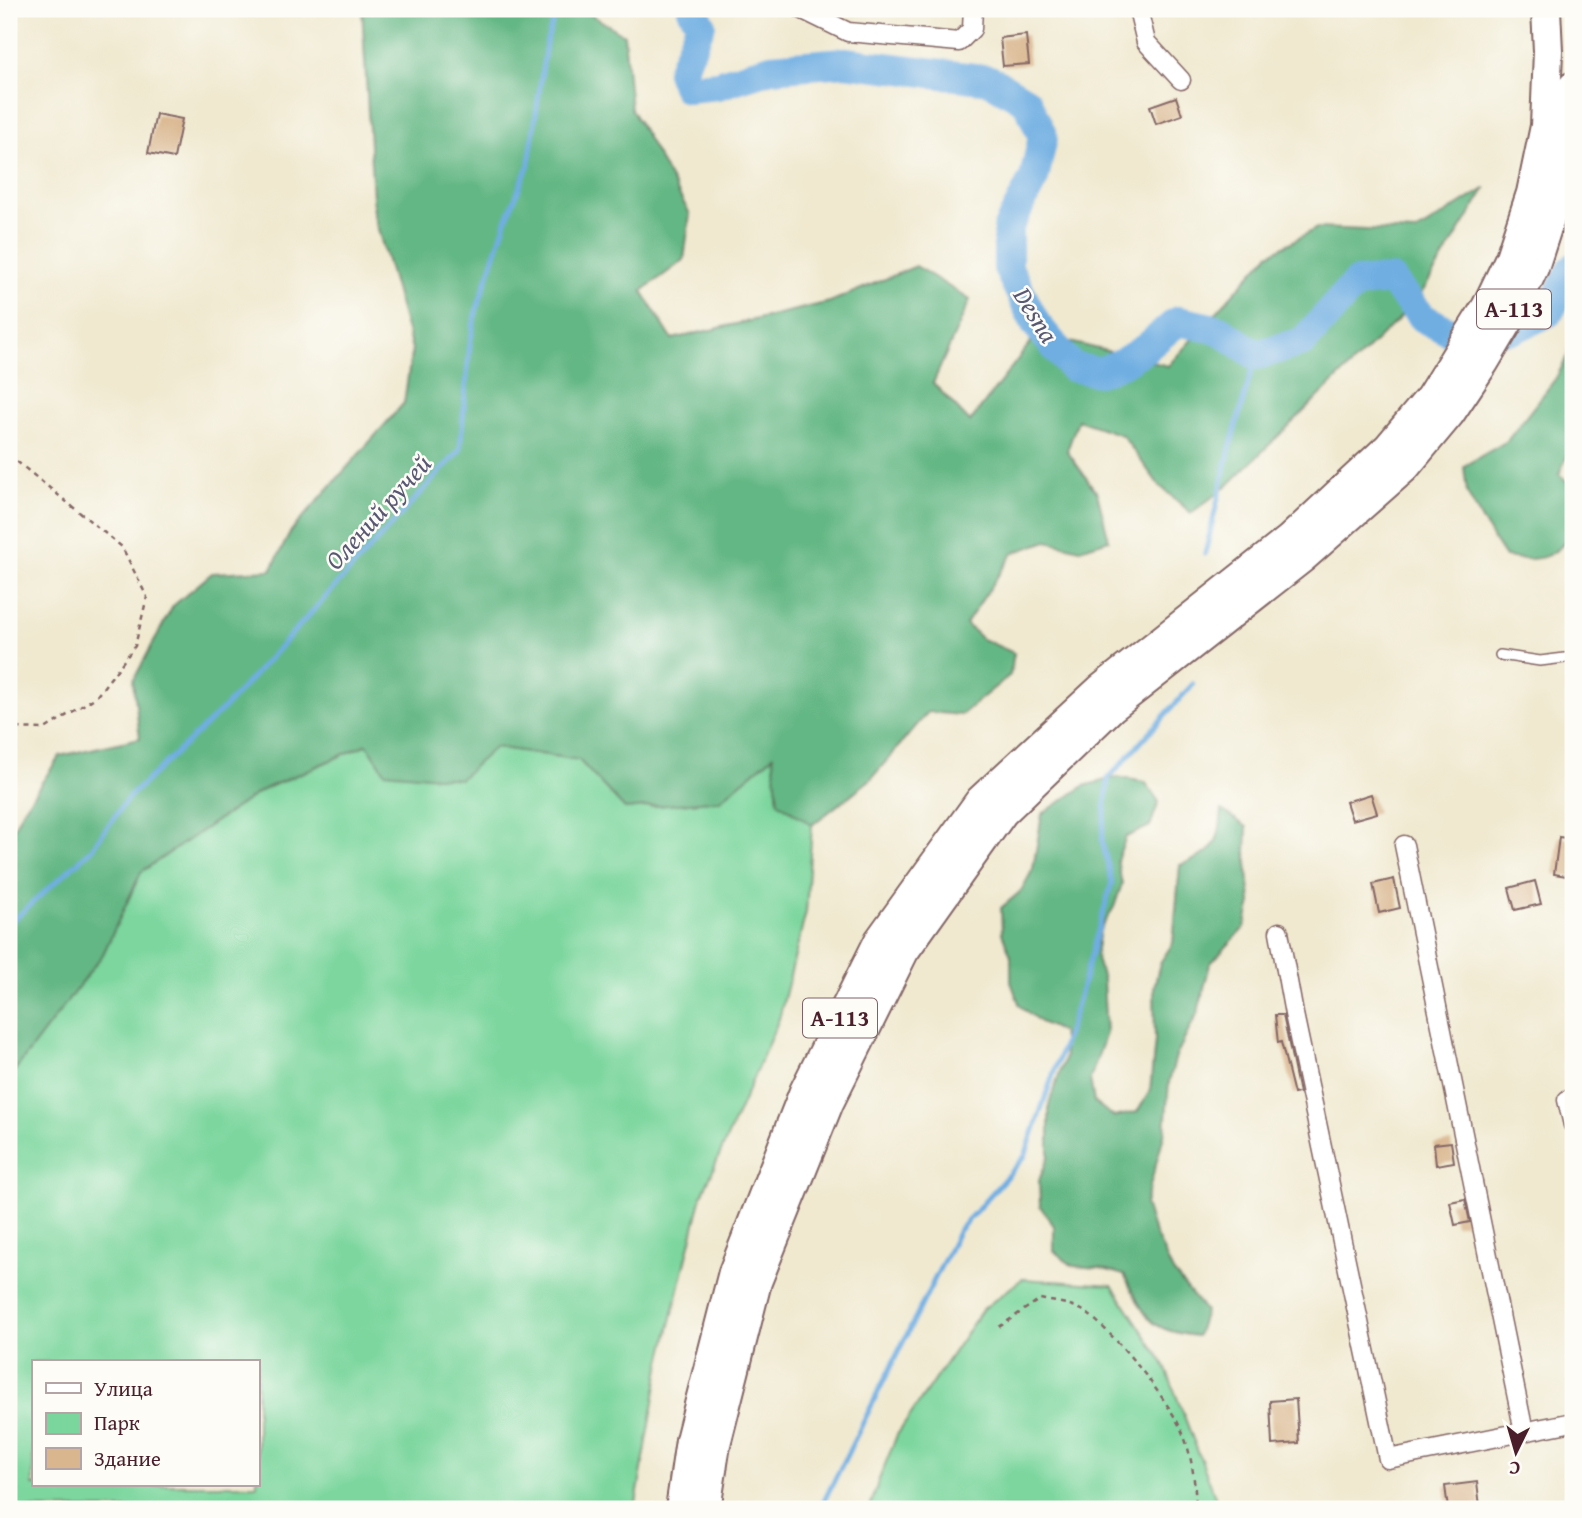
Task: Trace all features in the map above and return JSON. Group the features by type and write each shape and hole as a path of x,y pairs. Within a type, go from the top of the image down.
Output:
{"highway":[{"name":"А-113","path":"680,1509 690,1440 733,1272 804,1091 879,940 980,800 1100,689 1450,414 1509,321 1534,268 1556,200 1558,125 1548,51 1546,9"},
{"name":"А-113","path":"1558,125 1573,86"},
{"name":"А-113","path":"706,1509 716,1444 757,1282 829,1103 904,952 1003,813 1112,708 1303,558 1396,457"}],"street":[{"path":"801,9 848,32 959,42 972,29 973,9"},
{"path":"1138,9 1146,42 1181,79"},
{"path":"1404,845 1524,1432"},
{"path":"1279,932 1388,1459 1573,1422"},
{"path":"1567,1100 1573,1125"}],"lane":[{"path":"1500,655 1540,661 1573,657"}],"path":[{"path":"9,455 121,547 147,597 135,646 96,697 46,729 9,728"},
{"path":"999,1327 1040,1299 1080,1309 1110,1333 1146,1376 1180,1426 1195,1476 1196,1509"}],"green space":[{"path":"362,9 582,9 624,35 631,109 690,214 684,260 642,291 672,339 830,302 916,266 970,300 933,383 970,422 1037,334 1168,366 1269,254 1317,228 1416,232 1486,188 1416,302 1227,486 1191,513 1159,485 1122,435 1078,420 1067,451 1097,493 1109,540 1080,549 1047,541 1013,553 966,624 982,639 1014,653 1010,675 961,715 928,712 871,779 812,825 778,802 773,756 720,800 625,809 579,760 495,747 460,779 385,772 367,744 262,790 141,872 103,954 9,1078 9,838 21,813 60,756 140,738 133,681 173,606 212,573 271,570 291,531 404,403 412,349 374,215"},
{"path":"1573,317 1573,447 1559,474 1573,487 1573,532 1559,548 1544,557 1505,557 1467,493 1464,466 1507,441 1556,378 1568,356"},
{"path":"368,744 495,747 579,760 625,809 720,800 774,755 778,802 812,825 806,912 779,1019 702,1195 661,1362 635,1509 9,1509 9,1078 103,954 141,872 262,790"},
{"path":"1117,777 1145,782 1159,802 1150,826 1126,837 1117,860 1122,884 1114,907 1100,930 1096,955 1103,980 1106,1033 1090,1079 1094,1102 1114,1117 1137,1112 1150,1091 1155,1040 1154,987 1160,963 1173,943 1180,865 1207,852 1213,846 1219,832 1222,810 1247,827 1246,852 1251,903 1245,927 1210,964 1198,1012 1176,1056 1169,1082 1165,1131 1145,1204 1152,1227 1173,1272 1205,1311 1197,1336 1167,1330 1157,1325 1143,1311 1124,1275 1100,1268 1073,1266 1054,1251 1054,1226 1040,1206 1039,1180 1049,1156 1049,1104 1065,1057 1062,1032 1040,1022 1020,1006 1011,982 1011,956 1002,933 1001,908 1021,891 1033,869 1042,814 1084,786"},
{"path":"1022,1279 1112,1285 1164,1364 1220,1509 870,1509 897,1435 982,1310"}],"building":[{"path":"1026,35 1029,64 1003,66 1000,38"},
{"path":"1176,97 1182,115 1156,124 1150,106"},
{"path":"156,114 182,119 174,158 148,153"},
{"path":"1371,794 1377,813 1352,820 1346,802"},
{"path":"1559,837 1573,839 1573,877 1554,874"},
{"path":"1394,879 1400,908 1379,913 1373,884"},
{"path":"1535,881 1541,904 1515,910 1509,888"},
{"path":"1275,1015 1283,1015 1299,1093 1294,1094 1281,1042 1278,1043"},
{"path":"1451,1142 1454,1162 1436,1165 1434,1144"},
{"path":"1465,1199 1470,1222 1455,1225 1450,1202"},
{"path":"1296,1399 1299,1443 1272,1445 1270,1401"},
{"path":"1477,1482 1480,1506 1448,1509 1445,1486"}],"waterway":[{"name":"Олений ручей","path":"9,924 90,851 128,798 225,707 460,450 470,344 476,312 507,218 529,164 546,43 557,9"},
{"name":"Desna","path":"692,9 701,24 681,72 687,88 718,85 771,68 845,62 990,80 1027,102 1043,137 1034,178 1008,228 1008,268 1036,324 1072,367 1099,372 1122,363 1146,348 1178,321 1220,330 1256,355 1303,342 1356,283 1391,280 1423,318 1454,334 1514,329 1549,312 1573,268"},
{"path":"1205,554 1256,355"},
{"path":"820,1509 959,1230 1025,1156 1074,1014 1112,882 1102,841 1108,779 1193,684"}]}
